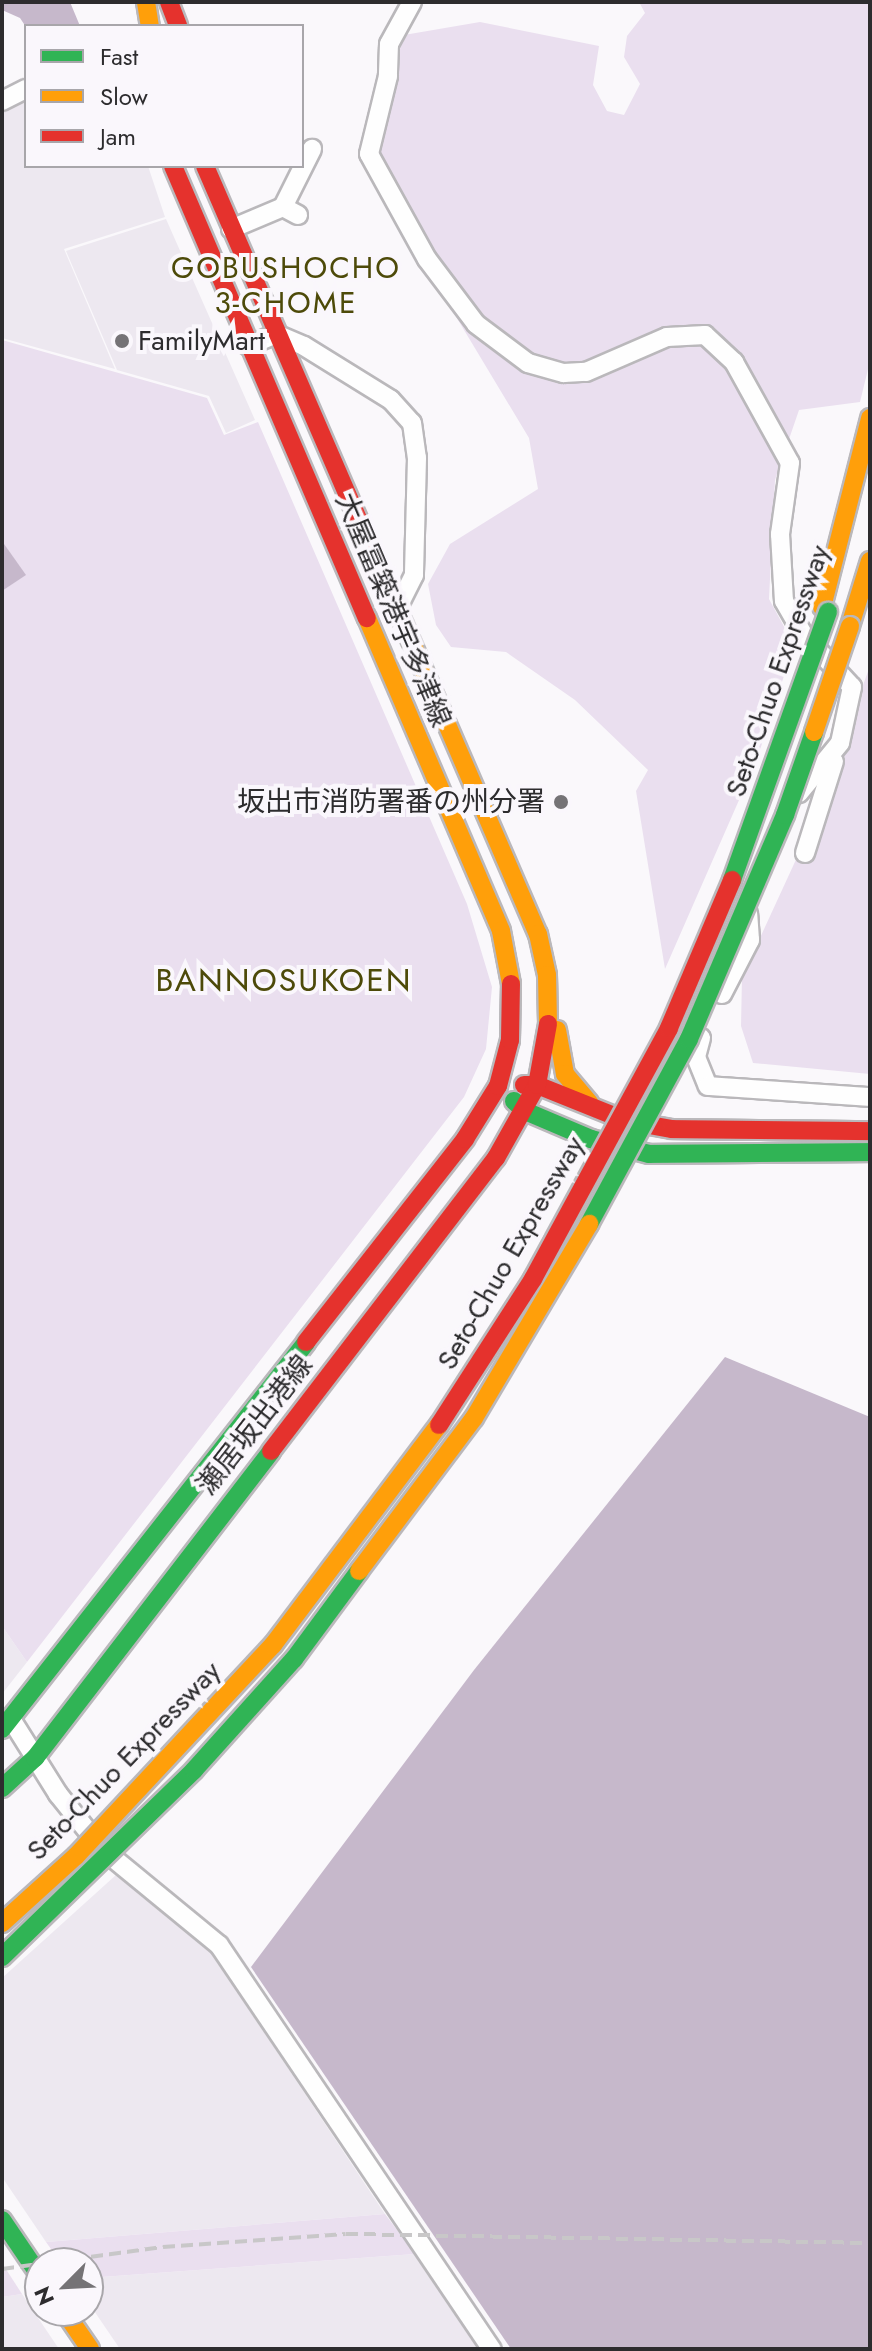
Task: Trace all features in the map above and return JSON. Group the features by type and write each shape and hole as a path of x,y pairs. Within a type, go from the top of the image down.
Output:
{"main road":[{"path":"148,2 149,24"},
{"path":"174,3 179,24"},
{"name":"大屋冨築港宇多津線","path":"174,168 507,952 512,1018 498,1086"},
{"name":"大屋冨築港宇多津線","path":"206,168 538,934 549,998 537,1085"},
{"path":"825,609 870,418"},
{"name":"Seto-Chuo Expressway","path":"2,1923 86,1846 273,1645 455,1403 533,1279 669,1028 725,899 778,757 825,609 870,489"},
{"name":"Seto-Chuo Expressway","path":"2,1957 122,1844 294,1659 465,1430 625,1163 817,768 862,627 870,561"},
{"path":"425,757 455,744"},
{"path":"538,934 552,983 565,1074 603,1113"},
{"path":"498,1086 537,1085 603,1113 698,1132 870,1131"},
{"name":"瀬居坂出港線","path":"2,1788 35,1758 486,1171 525,1111 537,1085"},
{"path":"498,1086 525,1111 591,1139 649,1154 870,1152"},
{"name":"瀬居坂出港線","path":"6,1724 252,1404 465,1139 498,1086"},
{"path":"2,2220 24,2252"},
{"path":"75,2327 90,2349"}],"street":[{"path":"412,2 389,44 388,76 369,154 420,246 476,324 528,363 564,373 586,372 678,335 705,335 719,344 790,463 780,534 780,581 784,601 799,627 852,687 840,743 805,853"},
{"path":"150,24 174,3"},
{"path":"2,101 24,90"},
{"path":"231,229 291,211 312,149"},
{"path":"248,346 276,334 317,352 391,400 412,423 417,458 414,575 396,611"},
{"path":"840,743 772,821 758,847 745,892 750,940 696,1057 708,1086 870,1097"},
{"path":"6,1724 102,1849 219,1945 492,2349"}],"shaded area":[{"path":"2,2 70,2 79,24 24,24 20,18 2,10"},
{"path":"639,2 870,2 870,361 860,402 799,410 775,480 769,599 794,645 757,759 665,969 636,791 648,770 575,700 506,652 451,647 436,625 428,584 450,544 538,489 529,438 449,305 380,154 388,55 404,35 480,22 599,46 593,85 607,111 624,115 640,84 624,57 627,36 645,13"},
{"path":"24,99 24,168 149,168 165,217 64,249 115,369 2,338 2,110"},
{"path":"166,219 255,420 226,433 209,396 117,370 66,251"},
{"path":"2,340 207,398 224,435 258,422 467,904 492,987 486,1049 464,1097 27,1662 2,1626 2,591 25,575 2,541"},
{"path":"2,541 26,575 2,591"},
{"path":"870,666 870,1074 753,1063 741,1026 742,977 811,827"},
{"path":"725,1357 870,1417 870,2349 511,2349 251,1967 474,1670"},
{"path":"2,1626 27,1662 2,1694"},
{"path":"116,1875 204,1942 385,2214 46,2242 2,2177 2,1978"},
{"path":"385,2214 415,2254 104,2277 104,2247 50,2247 46,2242"},
{"path":"415,2254 480,2349 120,2349 104,2326 104,2277"},
{"path":"2,2263 22,2294 2,2297"},
{"path":"22,2294 24,2327 44,2327 59,2349 2,2349 2,2297"}],"railway":[{"path":"2,2269 163,2247 346,2234 870,2243"}],"traffic: fast":[{"path":"732,880 828,612"},
{"path":"589,1224 689,1039 785,815 814,732"},
{"path":"514,1101 525,1111 591,1139 649,1154 870,1152"},
{"path":"2,1729 306,1342"},
{"path":"2,1788 35,1758 271,1451"},
{"path":"2,1957 194,1770 294,1659 359,1571"},
{"path":"2,2220 24,2252"}],"traffic: slow":[{"path":"146,2 150,24"},
{"path":"822,607 870,418"},
{"path":"850,626 870,561"},
{"path":"367,618 501,931 511,984"},
{"path":"404,625 538,934 547,975 548,1024"},
{"path":"814,732 850,626"},
{"path":"557,1030 565,1074 589,1103"},
{"path":"359,1571 474,1418 589,1224"},
{"path":"2,1923 76,1856 273,1645 439,1425"},
{"path":"75,2327 90,2349"}],"traffic: jam":[{"path":"169,2 177,24"},
{"path":"174,168 367,618"},
{"path":"206,168 404,625"},
{"path":"439,1425 533,1279 669,1028 732,880"},
{"path":"306,1342 465,1139 498,1086 510,1040 511,984"},
{"path":"271,1451 496,1158 537,1085 548,1024"},
{"path":"524,1085 537,1085 627,1121 672,1129 870,1131"}],"place":[{"name":"FamilyMart","path":"122,341"},
{"name":"坂出市消防署番の州分署","path":"561,802"}],"district":[{"name":"GOBUSHOCHO 3-CHOME","path":"286,285"},
{"name":"BANNOSUKOEN","path":"284,980"}]}
